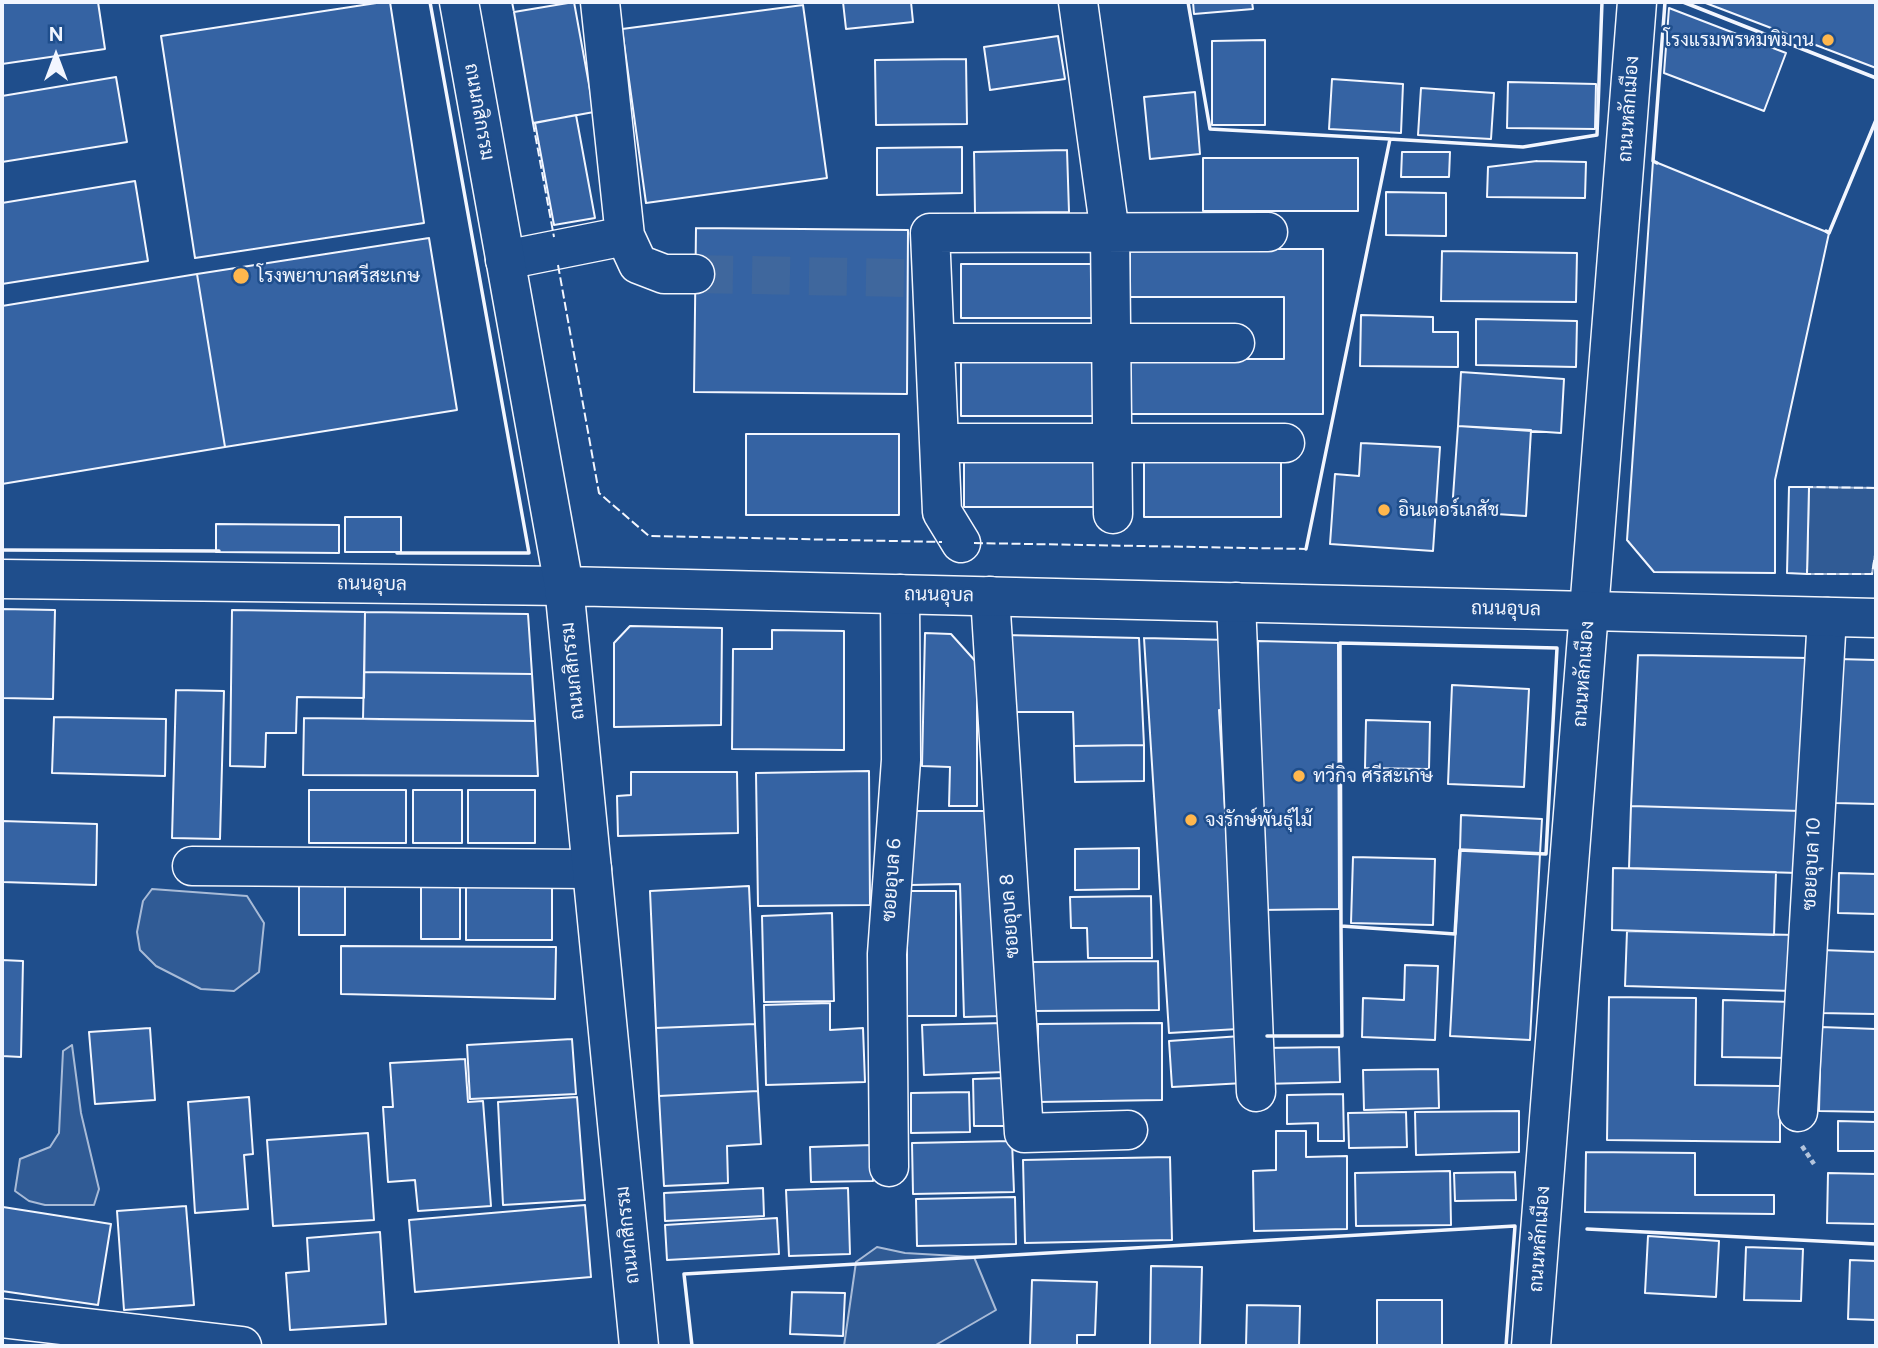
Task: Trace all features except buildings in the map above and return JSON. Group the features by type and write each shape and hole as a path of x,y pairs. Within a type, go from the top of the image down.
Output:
{"street":[{"name":"ถนนกสิกรรม","path":"459,2 565,586 639,1346"},
{"path":"1078,2 1110,233 1113,514"},
{"name":"ถนนหลักเมือง","path":"1531,1346 1637,2"},
{"path":"610,3 625,236 638,264 664,274 695,274"},
{"path":"961,543 942,512 935,343 920,278 930,233 1268,232"},
{"path":"505,260 625,236"},
{"path":"935,343 1235,343"},
{"path":"939,443 1285,443"},
{"name":"ถนนอุบล","path":"2,579 565,586 1876,618"},
{"name":"ซอยอุบล 6","path":"889,1167 887,954 901,760 900,594"},
{"name":"ซอยอุบล 8","path":"990,596 1024,1133 1128,1130"},
{"path":"1236,603 1256,1092"},
{"name":"ซอยอุบล 10","path":"1798,1112 1827,617"},
{"path":"192,866 592,869"},
{"path":"2,1318 242,1346"}],"shaded area":[{"path":"1809,487 1876,488 1876,549 1872,574 1807,574"},
{"path":"152,889 247,896 264,923 259,972 234,991 201,989 156,966 140,950 137,932 143,901"},
{"path":"72,1045 81,1113 99,1189 94,1205 45,1205 29,1201 15,1191 20,1159 50,1147 59,1133 63,1051"},
{"path":"877,1247 905,1253 974,1257 996,1310 934,1346 844,1346 856,1262"}],"tunnel":[{"path":"695,274 908,278"}],"fence":[{"path":"512,2 514,12"},
{"path":"533,123 554,237"},
{"path":"558,265 599,493 649,536 942,542"},
{"path":"1809,492 1809,487 1876,488"},
{"path":"974,543 1306,549"},
{"path":"1807,569 1807,574 1872,574 1876,549"}],"wall":[{"path":"397,553 529,553 430,2"},
{"path":"1188,2 1210,129 1390,139 1306,549"},
{"path":"1389,139 1523,147 1597,135 1602,2"},
{"path":"1657,163 1653,161 1665,2"},
{"path":"1683,2 1876,78"},
{"path":"1826,231 1829,233 1876,120"},
{"path":"2,550 219,551"},
{"path":"1340,643 1557,648 1546,854 1460,850 1455,934 1341,926 1340,643"},
{"path":"1267,1036 1342,1036 1341,926"},
{"path":"692,1346 684,1274 1515,1226 1506,1346"},
{"path":"1587,1229 1876,1244"}],"place":[{"name":"โรงแรมพรหมพิมาน","path":"1828,40"},
{"name":"โรงพยาบาลศรีสะเกษ","path":"241,276"},
{"name":"อินเตอร์เภสัช","path":"1384,510"},
{"name":"ทวีกิจ ศรีสะเกษ","path":"1299,776"},
{"name":"จงรักษ์พันธุ์ไม้","path":"1191,820"}]}
